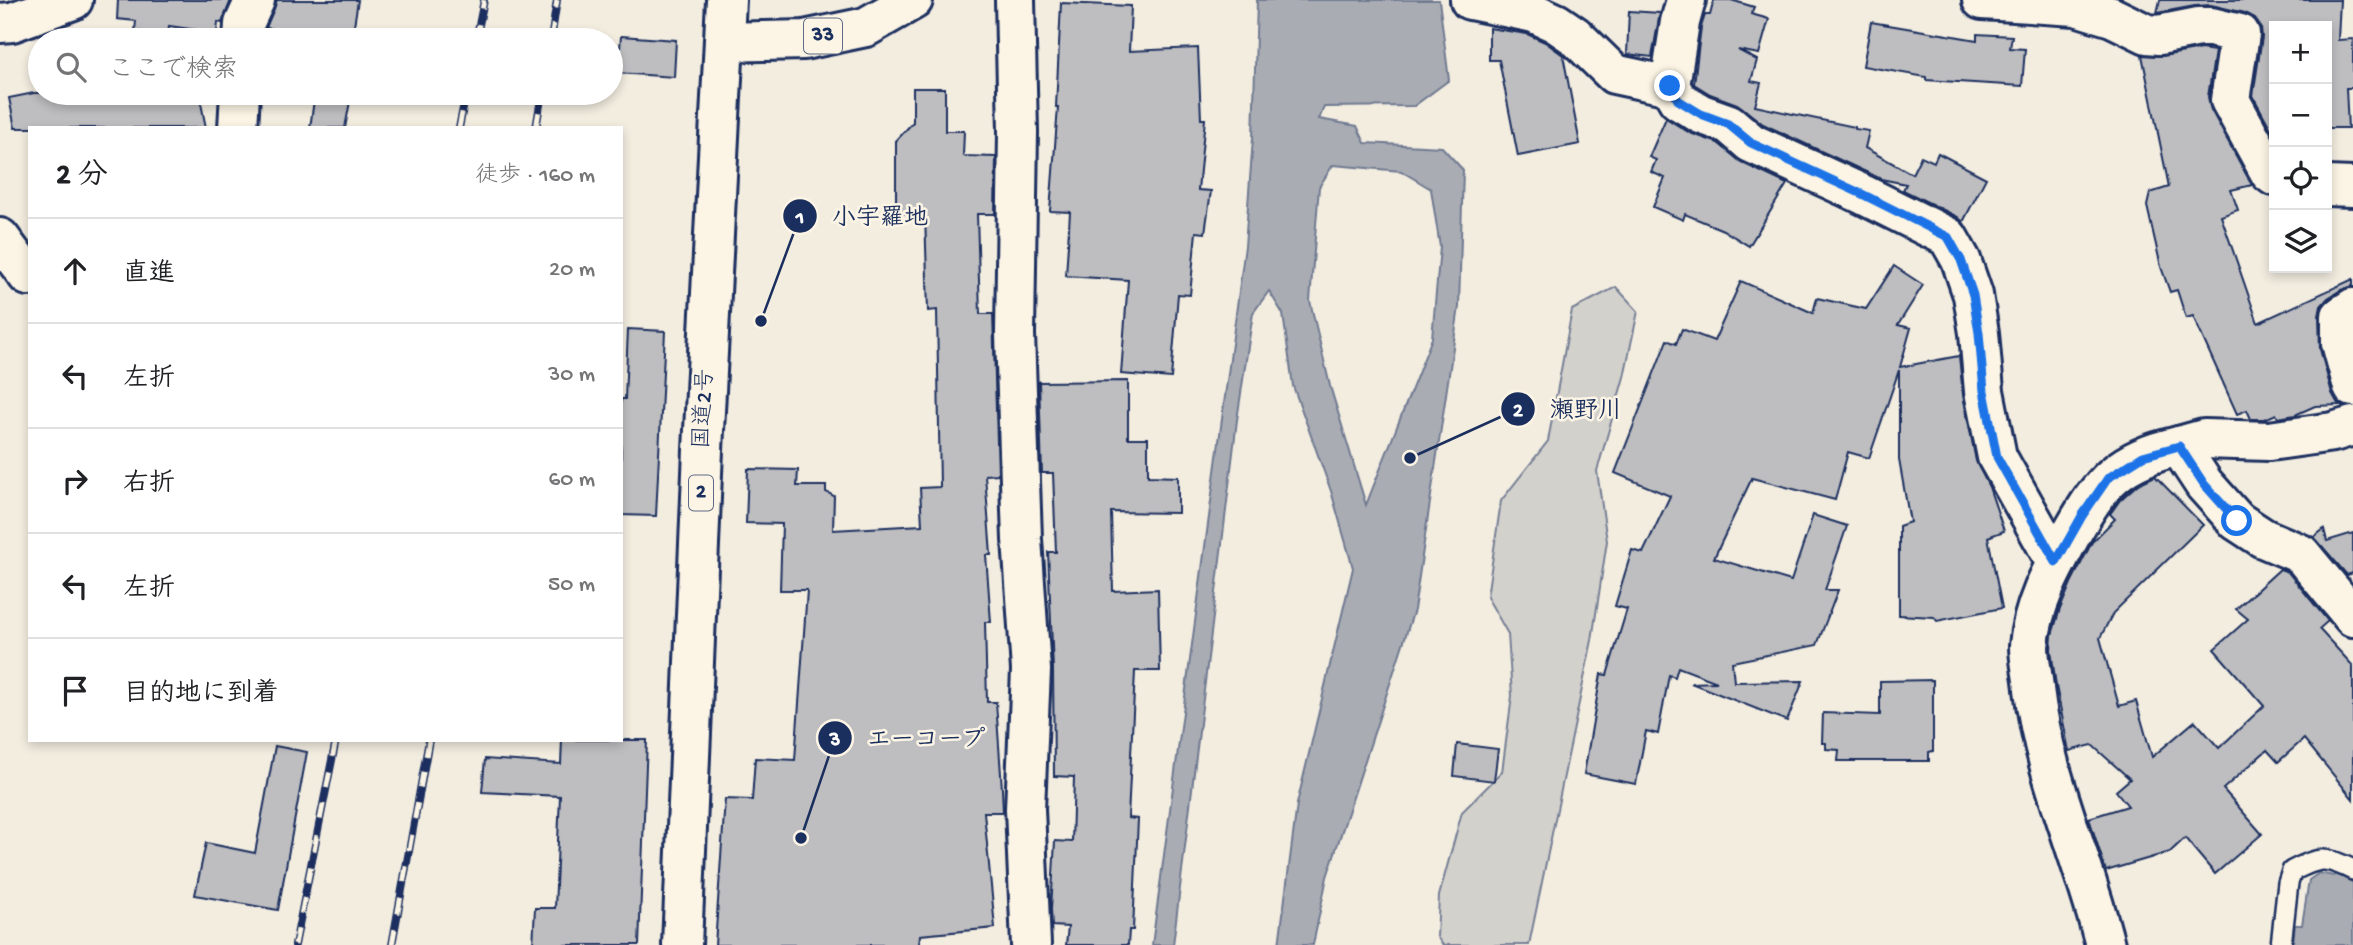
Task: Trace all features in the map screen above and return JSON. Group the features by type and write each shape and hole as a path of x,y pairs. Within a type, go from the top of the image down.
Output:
{"main road":[{"path":"0,23 12,22 73,0"},
{"path":"244,28 255,0"},
{"name":"国道2号","path":"682,945 702,464 726,0"},
{"name":"33","path":"725,42 804,40 866,27 913,0"},
{"path":"1015,0 1015,334 1022,539 1031,670 1025,809 1031,945"},
{"path":"1470,0 1534,13 1576,36 1614,74 1670,86"},
{"path":"1685,0 1670,86 1678,100 1701,114 1728,124 1751,143 1948,237 1961,260 1973,295 1984,391 1997,457 2056,562"},
{"path":"1982,0 2076,6 2112,17 2147,34 2159,35 2211,27 2240,34 2230,100 2269,171"},
{"path":"238,126 239,105"},
{"path":"2332,186 2353,187"},
{"path":"0,238 28,276"},
{"path":"2353,308 2341,316 2341,343 2353,387"},
{"path":"2105,945 2093,897 2039,726 2029,647 2039,599 2056,562 2082,516 2108,478 2143,456 2204,439 2269,441 2333,432 2353,426"},
{"path":"2179,446 2204,484 2237,521 2263,538 2301,554 2353,617"}],"lane":[{"path":"2281,945 2288,883 2292,871 2313,860 2331,859 2353,870"}],"shaded area":[{"path":"1257,0 1439,0 1449,80 1414,106 1324,107 1319,119 1357,126 1365,143 1442,147 1463,170 1459,307 1414,610 1327,877 1313,945 1279,945 1297,804 1353,568 1331,491 1293,386 1283,314 1269,291 1253,313 1237,420 1173,945 1152,945 1245,246 1253,138","holes":["1333,165 1401,171 1431,189 1440,247 1432,338 1366,505 1330,386 1310,301 1319,187"]},
{"path":"1616,287 1638,311 1624,377 1597,471 1607,541 1592,640 1529,945 1443,945 1437,937 1439,896 1462,812 1502,772 1512,696 1508,634 1487,597 1501,501 1548,441 1572,310"},
{"path":"2336,872 2353,883 2353,945 2293,945 2295,925 2302,925 2309,880 2319,873 2334,876"}],"building":[{"path":"118,0 231,0 222,23 218,22 217,28 135,28 136,21 117,19"},
{"path":"277,0 358,0 354,28 266,28"},
{"path":"1714,0 1731,0 1754,7 1751,14 1769,19 1759,54 1738,50 1757,60 1751,81 1761,83 1755,106 1869,131 1865,148 1912,174 1921,156 1934,162 1938,153 1986,178 1963,222 1903,190 1906,184 1881,179 1763,124 1737,104 1710,94 1694,84 1701,27 1705,15 1710,15"},
{"path":"2160,0 2340,0 2338,40 2353,39 2353,88 2346,88 2348,128 2332,128 2332,21 2269,21 2269,125 2253,96 2262,37 2261,27 2255,18 2211,5 2157,13"},
{"path":"1061,3 1131,6 1129,51 1198,48 1201,119 1205,119 1198,190 1211,191 1205,233 1196,232 1190,295 1178,294 1171,378 1121,374 1128,280 1066,276 1070,212 1050,211 1058,107"},
{"path":"1629,11 1660,13 1652,57 1627,54"},
{"path":"1871,22 1977,40 1977,34 2012,36 2010,48 2025,49 2022,86 1926,80 1926,77 1863,66"},
{"path":"1489,28 1527,34 1545,42 1563,55 1580,144 1518,156 1499,60 1489,60"},
{"path":"623,36 676,40 674,77 623,73"},
{"path":"2201,49 2215,51 2208,97 2211,110 2252,185 2231,190 2238,210 2221,216 2258,323 2353,279 2353,286 2328,298 2321,306 2319,316 2320,349 2332,393 2342,405 2315,406 2295,415 2278,418 2276,414 2265,419 2251,419 2247,410 2237,414 2193,316 2186,318 2177,290 2170,292 2161,267 2147,206 2150,193 2169,187 2142,55 2163,56"},
{"path":"913,88 945,88 945,131 964,131 963,156 996,157 995,214 977,214 980,314 993,314 998,474 985,475 991,555 986,555 991,622 985,622 987,702 996,702 1003,812 984,812 995,928 920,935 919,945 715,945 725,799 752,800 755,758 795,760 807,590 780,590 782,524 746,523 748,469 798,470 797,486 826,486 826,492 834,496 833,530 922,525 920,488 940,487 937,310 928,311 925,214 896,213 896,141 913,122"},
{"path":"28,94 28,105 201,105 206,126 15,128 9,98"},
{"path":"313,105 349,105 345,126 310,126"},
{"path":"1666,118 1690,133 1718,143 1742,163 1787,184 1749,246 1723,230 1685,214 1683,220 1653,207 1665,178 1651,172 1656,160 1649,157"},
{"path":"1894,266 1923,285 1898,325 1911,328 1900,367 1959,356 1963,395 1976,461 1989,487 2004,531 1988,537 2002,608 1937,621 1934,617 1899,615 1899,526 1910,522 1899,460 1899,370 1869,458 1848,452 1835,500 1752,478 1714,558 1791,581 1813,515 1847,526 1825,590 1838,590 1817,645 1732,662 1734,682 1803,681 1787,721 1691,683 1717,682 1678,667 1675,677 1669,675 1658,734 1646,731 1636,784 1584,774 1601,674 1607,675 1627,609 1615,606 1632,550 1643,553 1670,496 1615,473 1667,340 1676,344 1682,329 1714,341 1741,281 1813,313 1817,298 1866,309"},
{"path":"628,329 665,331 656,516 623,515"},
{"path":"1128,381 1128,438 1148,438 1148,476 1178,477 1178,513 1111,512 1113,591 1158,589 1160,671 1135,671 1128,818 1138,819 1133,930 1129,930 1128,945 1066,945 1068,927 1052,926 1051,909 1055,841 1072,842 1074,777 1054,776 1048,552 1056,552 1053,473 1042,473 1039,382"},
{"path":"2155,476 2203,525 2113,613 2100,638 2119,706 2136,701 2152,757 2195,721 2219,748 2264,706 2214,649 2248,619 2236,609 2280,569 2288,572 2328,621 2319,629 2353,666 2353,799 2304,739 2278,762 2267,750 2223,789 2262,834 2215,874 2185,838 2170,852 2106,871 2089,818 2128,806 2116,791 2130,779 2092,745 2069,751 2056,686 2051,650 2052,635 2071,583 2092,542 2115,519 2110,514 2120,500 2138,484"},
{"path":"2324,529 2327,541 2353,533 2353,573 2347,575 2314,537"},
{"path":"1933,680 1933,751 1929,752 1929,761 1838,761 1839,750 1826,749 1826,743 1822,743 1823,713 1880,715 1880,681"},
{"path":"647,740 639,945 533,945 535,908 555,908 560,796 482,792 485,759 561,764 562,742"},
{"path":"1457,744 1498,749 1494,781 1454,776"},
{"path":"275,746 307,752 278,910 195,895 206,843 255,853"}],"railway":[{"path":"478,28 484,0"},
{"path":"553,28 557,0"},
{"path":"459,126 464,105"},
{"path":"536,126 540,105"},
{"path":"295,945 336,742"},
{"path":"392,945 429,742"}],"place":[{"name":"小宇羅地","path":"761,321"},
{"name":"瀬野川","path":"1410,458"},
{"name":"エーコープ","path":"801,838"}],"route":[{"path":"1670,86 1678,100 1701,114 1728,124 1751,143 1948,237 1961,260 1973,295 1984,391 1997,457 2056,562 2082,516 2108,478 2143,456 2179,446 2204,484 2237,521"}]}
